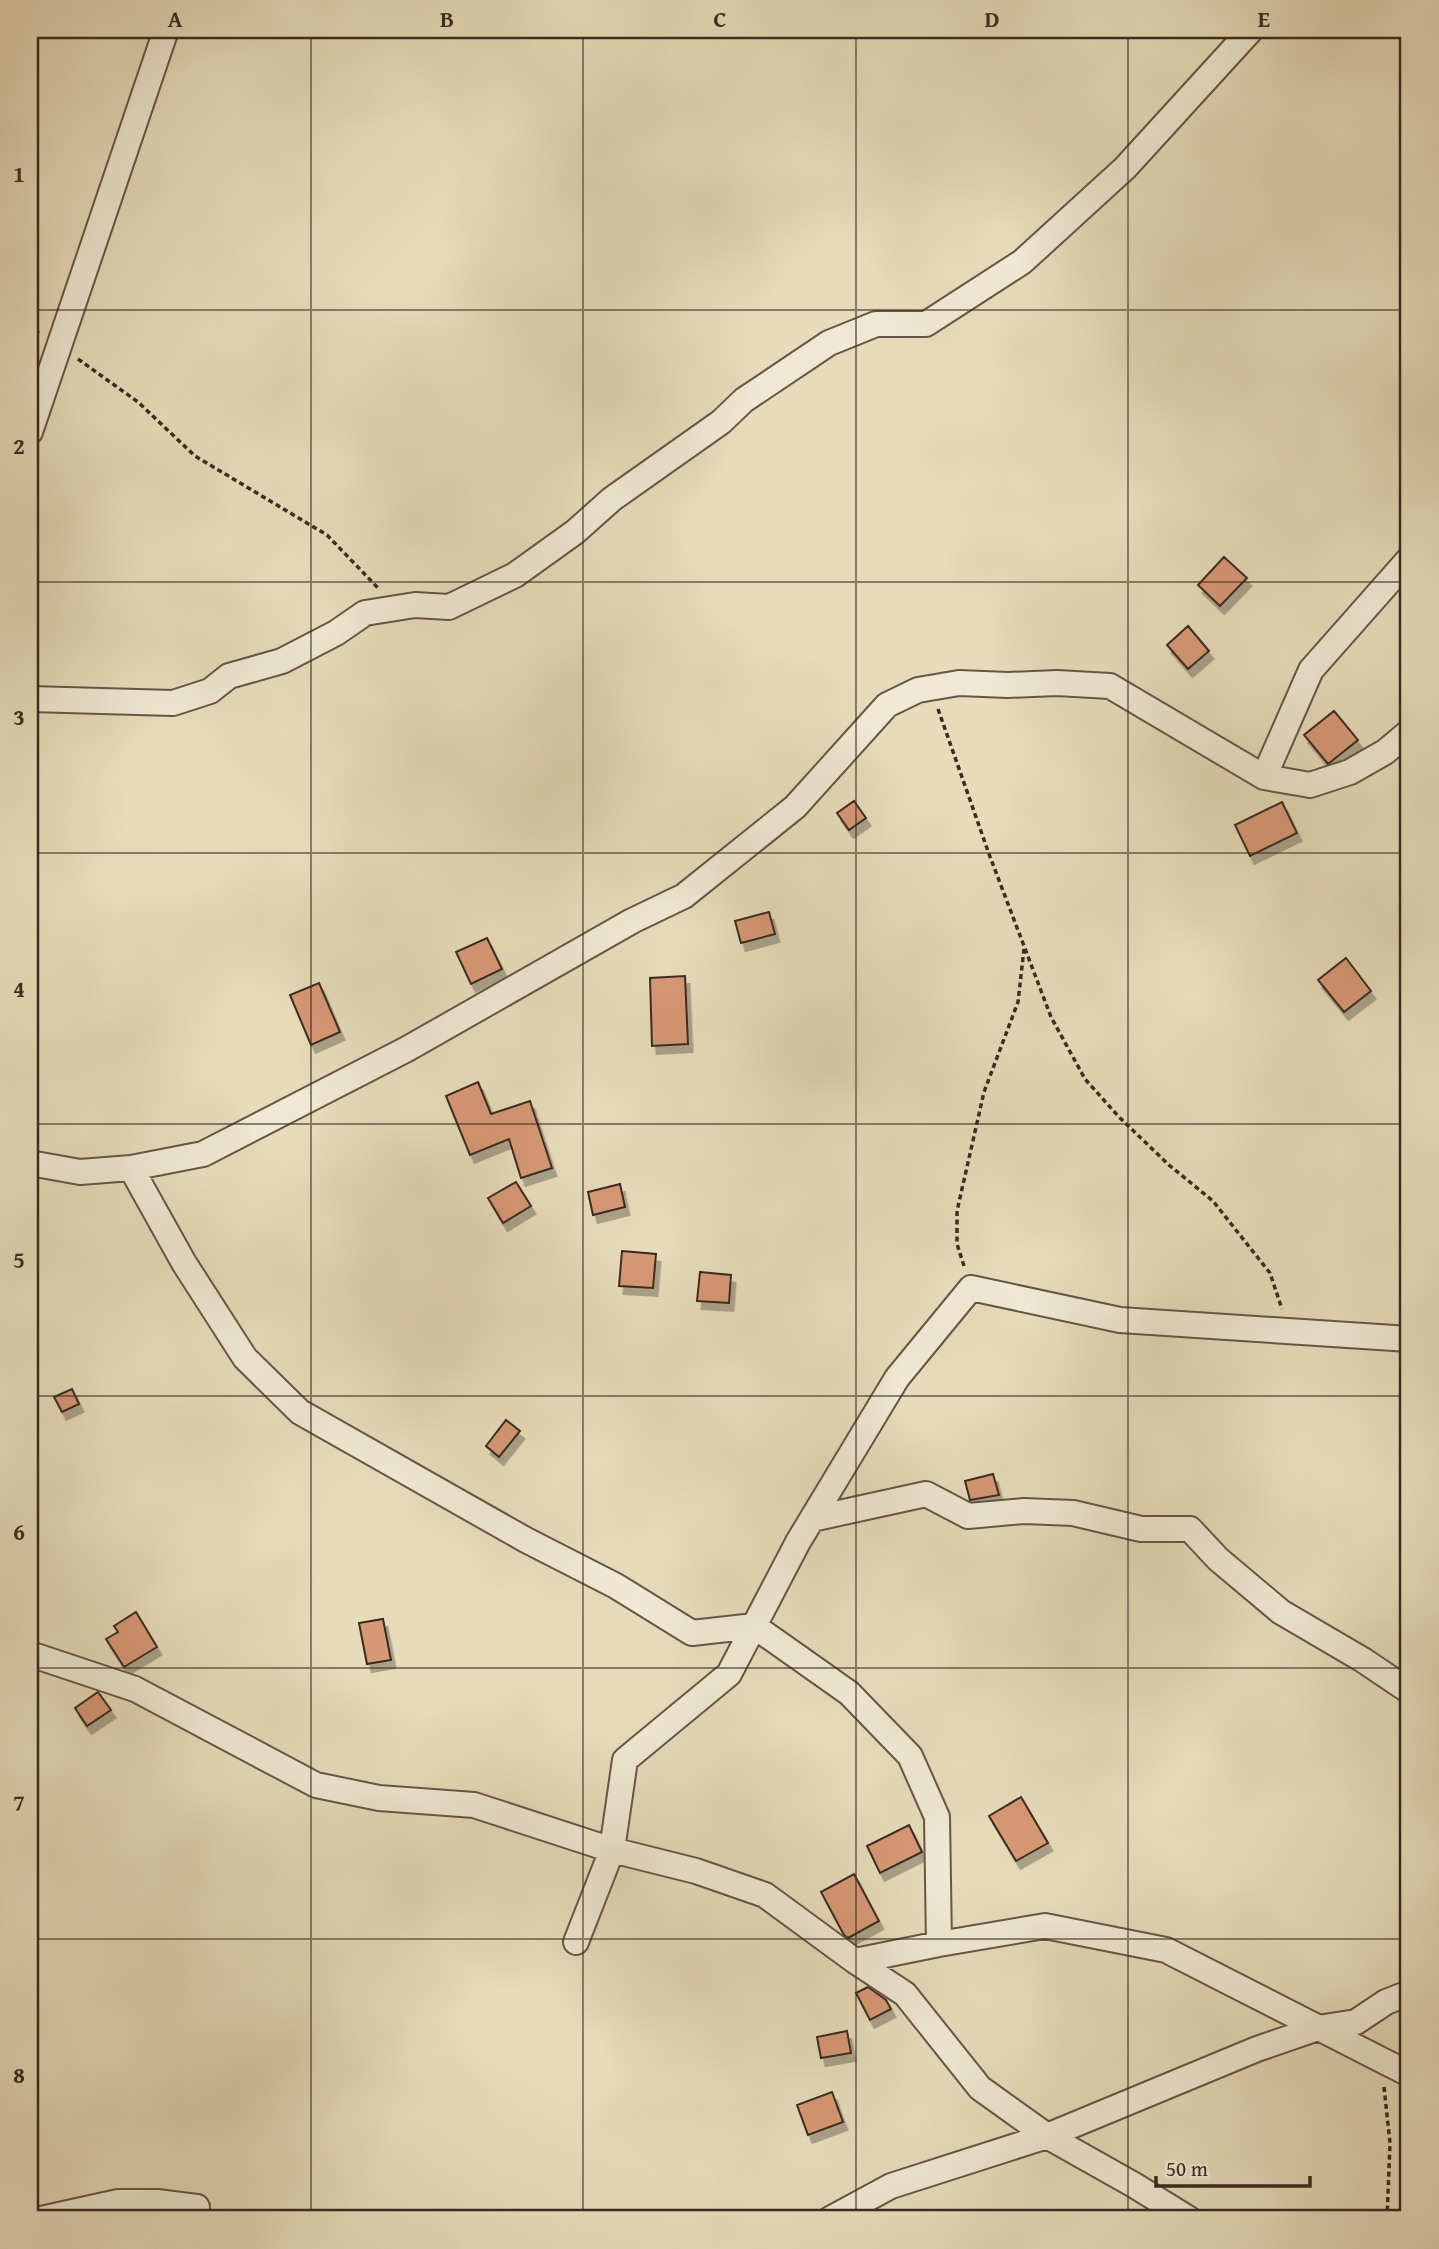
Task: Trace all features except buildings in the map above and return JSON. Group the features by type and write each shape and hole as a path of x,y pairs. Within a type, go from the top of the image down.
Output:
{"street":[{"path":"30,432 166,30"},
{"path":"30,699 173,703 210,691 229,676 282,661 336,633 365,613 415,605 449,607 515,575 575,532 612,499 721,422 744,400 829,343 876,324 926,324 1022,262 1125,168 1251,30"},
{"path":"1264,778 1311,670 1409,559"},
{"path":"30,1163 80,1172 131,1168 203,1154 407,1049 632,920 684,896 795,807 887,705 918,690 959,683 1110,686 1264,778 1310,785 1350,772 1385,752 1409,732"},
{"path":"131,1168 184,1263 245,1357 300,1412 526,1540 616,1586 692,1633 754,1626 849,1693 910,1756 937,1818 939,1944"},
{"path":"576,1942 612,1850 625,1760 729,1674 812,1518 897,1378 971,1288 1120,1320 1409,1339"},
{"path":"812,1518 926,1494 968,1516 1024,1511 1073,1513 1141,1529 1190,1529 1218,1559 1281,1612 1363,1660 1409,1691"},
{"path":"30,1654 135,1689 316,1785 379,1798 474,1805 612,1850 696,1871 765,1895 905,1994 980,2088 1047,2136 1189,2219"},
{"path":"855,1961 1045,1926 1166,1950 1409,2074"},
{"path":"830,2219 891,2186 1047,2136 1257,2049 1318,2028 1356,2022 1386,2003 1409,1993"},
{"path":"41,2219 118,2202 157,2202 197,2207"}],"path":[{"path":"30,327 138,402 195,456 327,535 397,608"},
{"path":"930,688 1051,1017 1085,1079 1129,1127 1213,1201 1270,1273 1290,1331"},
{"path":"971,1288 957,1244 957,1211 985,1092 1018,1002 1024,947"},
{"path":"1382,2060 1390,2143 1387,2219"}]}
